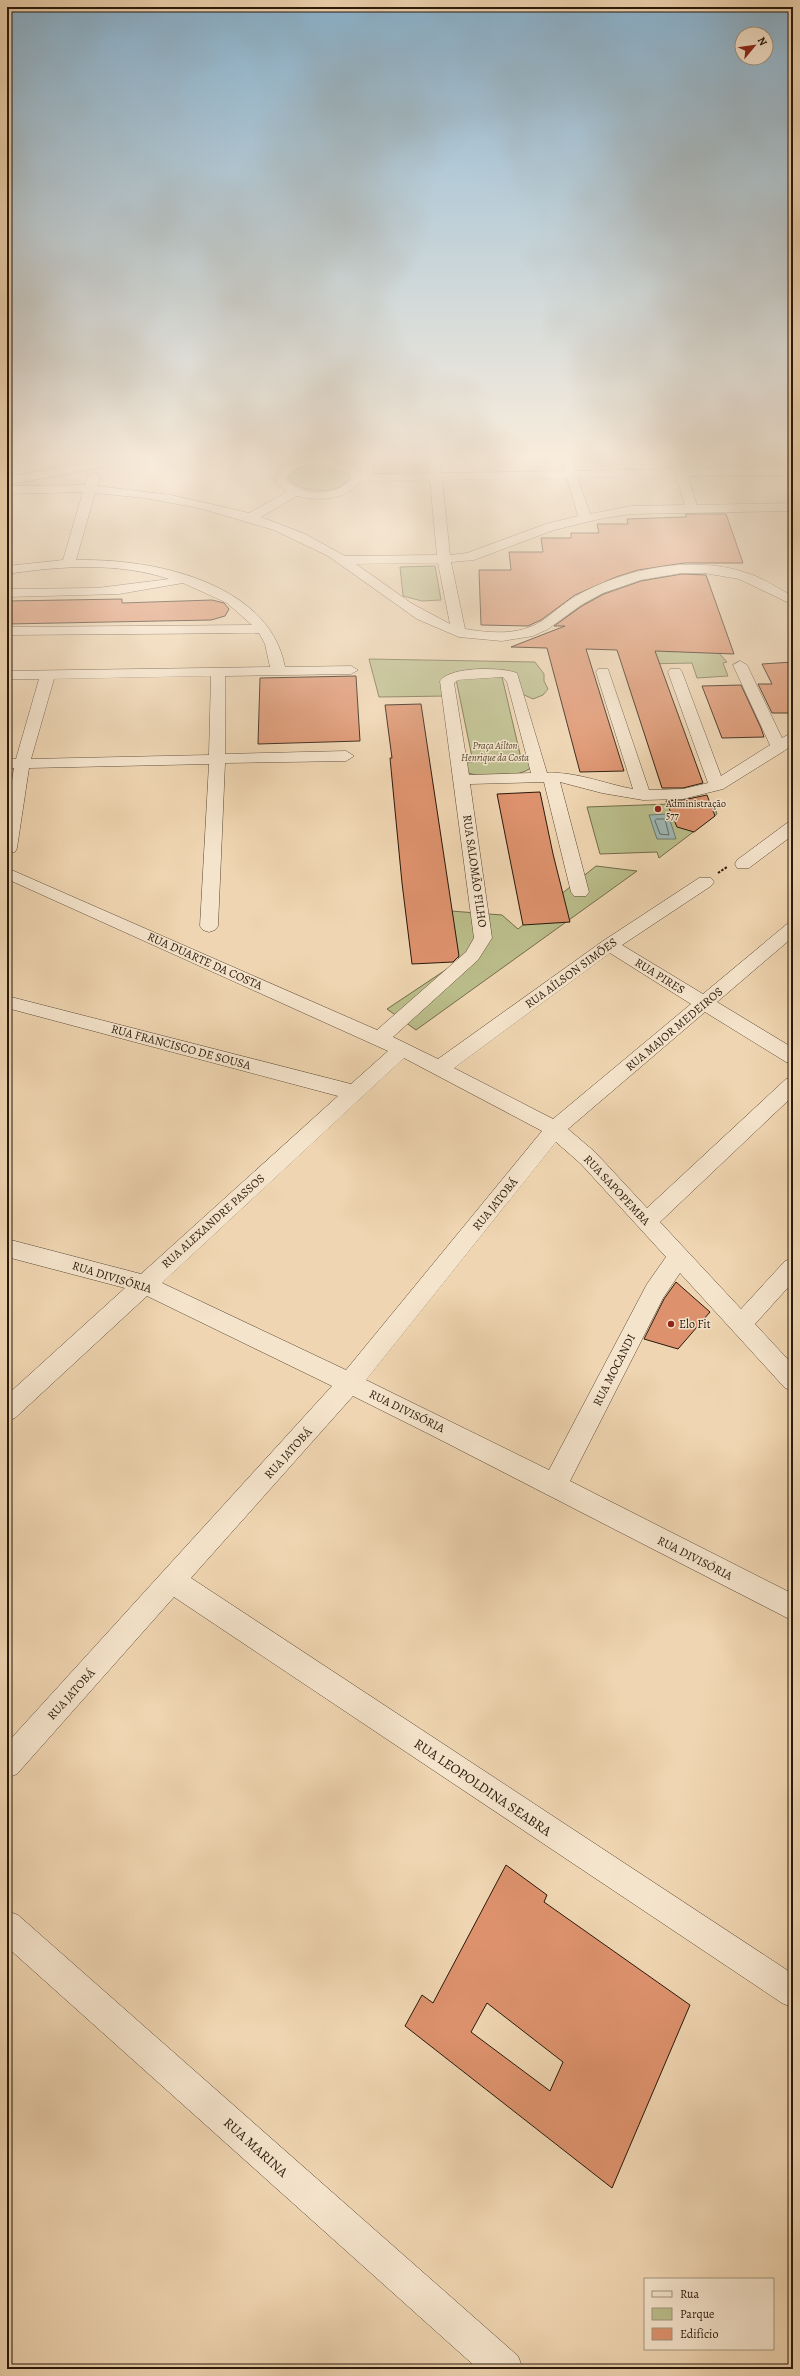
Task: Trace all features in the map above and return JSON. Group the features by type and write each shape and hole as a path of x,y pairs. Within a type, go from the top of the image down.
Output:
{"street":[{"path":"7,570 32,565"},
{"path":"131,565 187,579 235,602 264,629 273,644 278,669"},
{"path":"349,565 423,617 459,633 490,637 509,636 540,628 578,600 607,586 667,572 706,569 733,572 752,579 793,601"},
{"path":"445,565 459,633"},
{"path":"7,593 119,591 166,585 187,579"},
{"path":"7,631 264,629"},
{"path":"740,665 779,748"},
{"path":"7,675 278,669 351,670"},
{"path":"209,926 217,759 218,670"},
{"path":"603,672 643,794"},
{"path":"675,672 717,786"},
{"name":"RUA SALOMÃO FILHO","path":"380,1038 472,956 483,938 447,681 455,676 504,673 512,676 546,777 580,892"},
{"path":"9,848 15,764 48,674"},
{"path":"462,780 546,777 571,779 602,788 643,794 683,794 717,786 779,748 793,737"},
{"path":"15,764 346,756"},
{"path":"743,864 793,827"},
{"path":"772,842 793,847"},
{"name":"RUA DUARTE DA COSTA","path":"7,873 402,1049"},
{"name":"RUA AÍLSON SIMÕES","path":"440,1068 610,945 704,882"},
{"name":"RUA MAJOR MEDEIROS","path":"555,1129 793,928"},
{"name":"RUA PIRES","path":"610,945 704,1004 793,1057"},
{"name":"RUA FRANCISCO DE SOUSA","path":"7,1002 356,1093"},
{"name":"RUA SAPOPEMBA","path":"402,1049 555,1129 588,1158 793,1381"},
{"name":"RUA ALEXANDRE PASSOS","path":"7,1410 143,1284 356,1093 402,1049"},
{"path":"646,1222 793,1084"},
{"name":"RUA JATOBÁ","path":"7,1764 350,1383 555,1129"},
{"name":"RUA DIVISÓRIA","path":"7,1248 143,1284 262,1343 350,1383 793,1608"},
{"name":"RUA MOCANDI","path":"554,1486 655,1291 678,1257"},
{"path":"741,1324 793,1267"},
{"name":"RUA LEOPOLDINA SEABRA","path":"173,1581 793,1992"},
{"name":"RUA MARINA","path":"7,1926 505,2369"}],"green space":[{"path":"435,566 441,600 422,601 403,596 400,567"},
{"path":"663,576 684,592 658,640 668,652 707,640 727,662 723,663 728,676 697,678 692,663 645,664 644,660 560,622 584,605 621,586"},
{"path":"369,659 535,662 544,674 544,681 548,689 543,695 533,699 520,693 515,674 455,676 448,696 379,697"},
{"name":"Praça Aílton Henrique da Costa","path":"502,677 521,758 530,758 532,767 518,774 489,777 471,774 465,771 463,763 473,762 456,679"},
{"path":"670,804 671,808 714,806 717,814 659,858 657,852 600,854 587,807"},
{"path":"596,866 637,871 416,1030 387,1009 459,961 451,911 502,915 518,929"}],"water":[{"path":"668,814 676,839 657,839 649,815"}],"building":[{"path":"510,565 672,565 638,570 616,577 575,595 541,620 528,626 481,625 479,570 511,570"},
{"path":"682,574 706,575 734,654 655,651 703,783 683,788 662,788 617,650 586,649 624,771 580,772 547,648 511,647 565,626 554,626 582,606 604,594 641,581"},
{"path":"122,599 122,603 212,600 224,603 229,609 225,616 211,620 7,624 7,601"},
{"path":"793,662 793,713 772,713 758,684 772,684 762,664"},
{"path":"356,676 360,741 258,744 260,678"},
{"path":"741,685 764,737 722,738 702,686"},
{"path":"421,704 459,956 453,962 412,964 402,883 390,758 392,758 385,705"},
{"path":"540,792 553,854 570,922 523,925 497,794"},
{"path":"707,795 715,816 694,832 677,827 666,801 683,800"},
{"name":"Elo Fit","path":"676,1282 710,1312 678,1349 644,1339 664,1299"},
{"path":"506,1865 547,1895 544,1902 690,2005 612,2188 405,2026 422,1995 433,2003","holes":["487,2003 563,2062 550,2091 471,2032"]}],"place":[{"name":"Administração 577","path":"658,809"},
{"name":"Elo Fit","path":"671,1324"}]}
